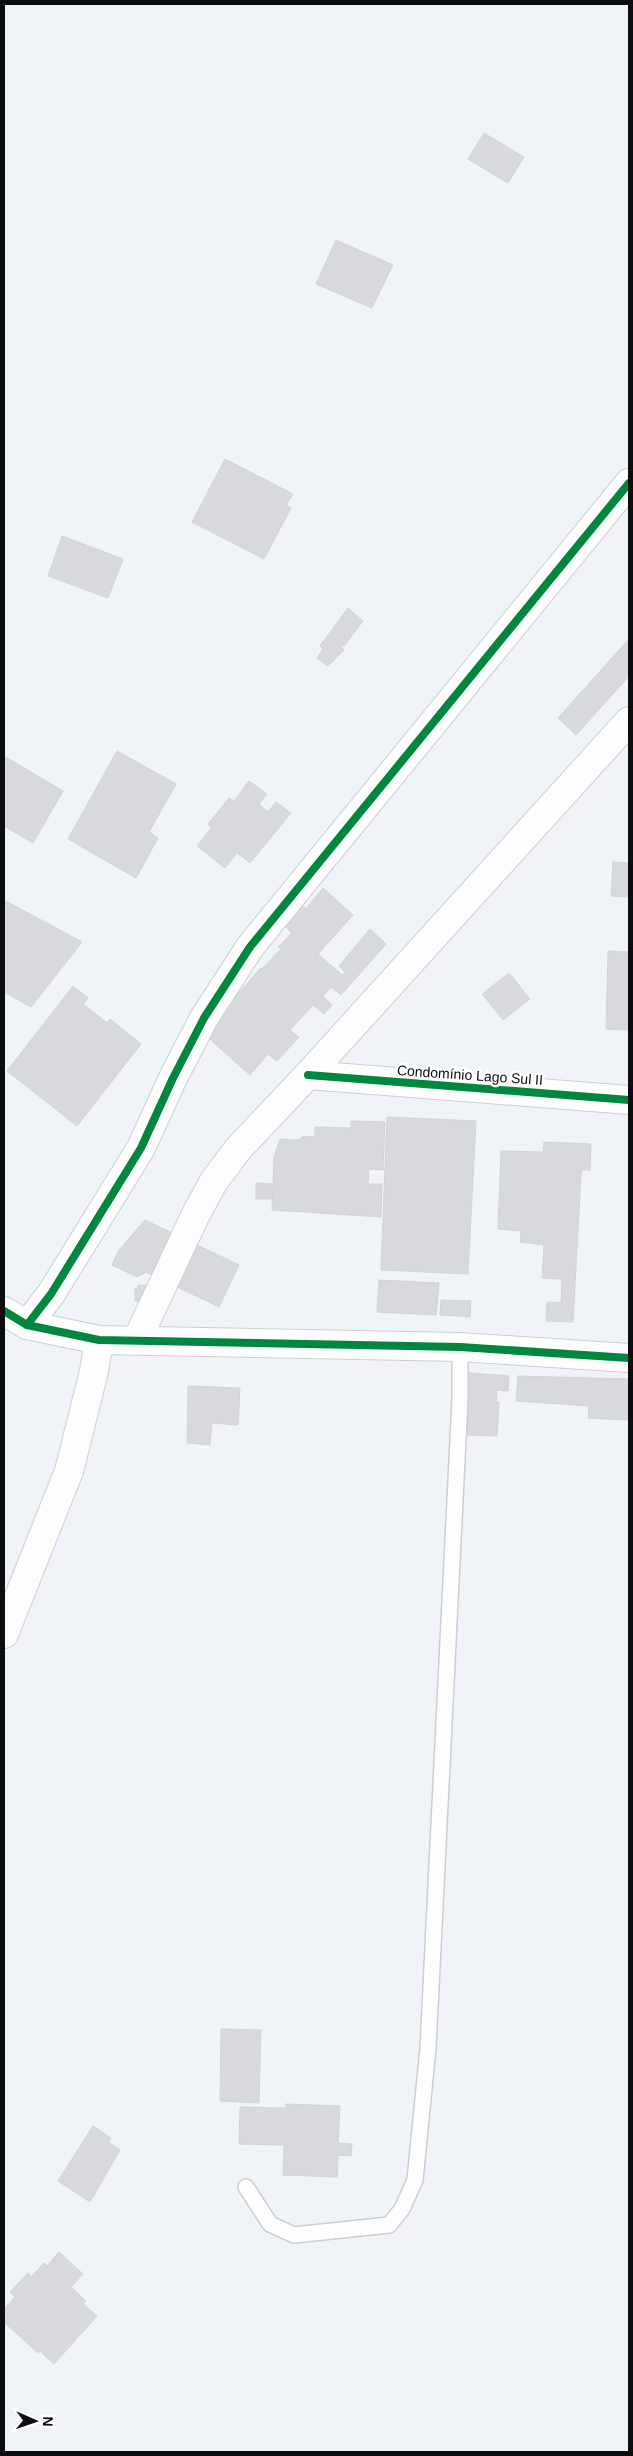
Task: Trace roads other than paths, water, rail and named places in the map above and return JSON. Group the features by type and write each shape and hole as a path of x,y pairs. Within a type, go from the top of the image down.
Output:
{"street":[{"path":"27,1325 51,1294 141,1148 173,1078 204,1018 250,947 629,483"},
{"path":"138,1340 196,1214 214,1181 238,1149 308,1075 629,721"},
{"name":"Condomínio Lago Sul II","path":"308,1075 629,1100"},
{"path":"4,1310 27,1325 99,1340 460,1347 629,1358"},
{"path":"4,1634 69,1471 94,1371 99,1340"}],"lane":[{"path":"246,2187 270,2224 294,2235 389,2225 402,2209 415,2180 428,2048 460,1347"}]}
